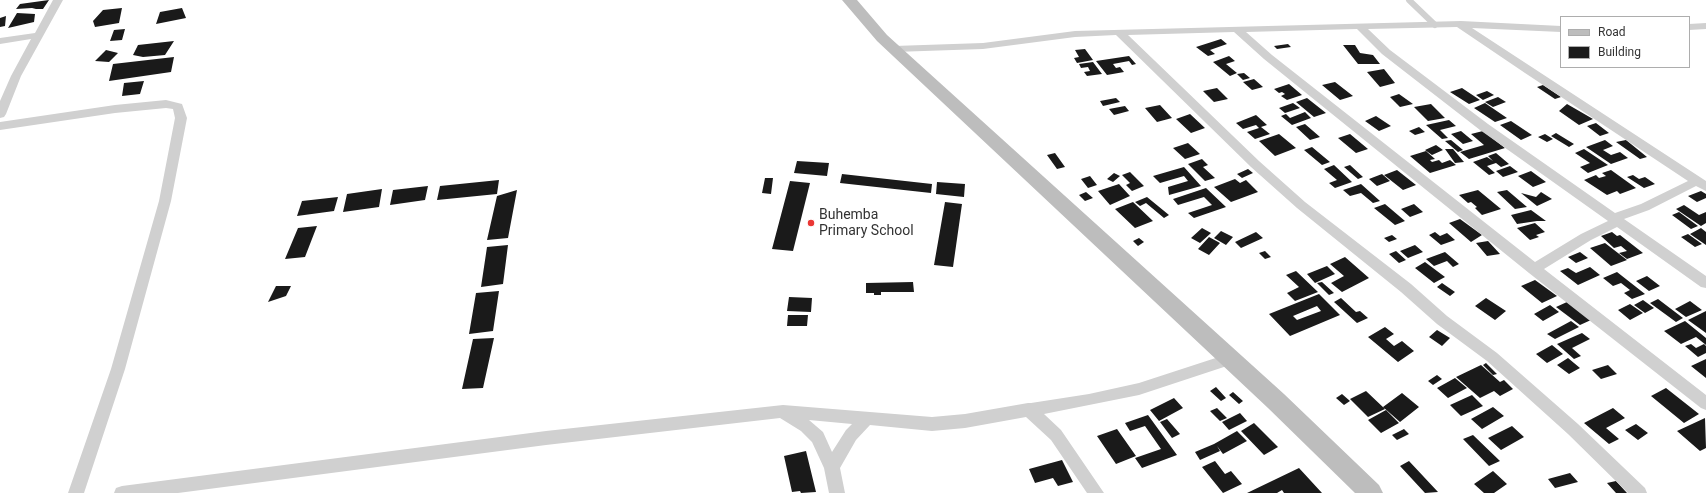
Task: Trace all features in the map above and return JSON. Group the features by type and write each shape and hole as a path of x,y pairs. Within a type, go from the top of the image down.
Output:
{"main road":[{"path":"849,0 882,38 1231,359 1371,493"}],"street":[{"path":"0,114 16,76 58,0"},
{"path":"894,49 983,46 1075,34 1119,32 1460,24 1560,29"},
{"path":"1460,24 1528,71 1701,184"},
{"path":"1690,27 1706,26"},
{"path":"1360,27 1386,52 1484,127 1706,283"},
{"path":"1237,30 1268,57 1706,404"},
{"path":"1119,32 1255,164 1301,205 1406,288 1442,320 1492,357 1573,429 1639,493"},
{"path":"0,41 39,35"},
{"path":"0,126 114,109 166,104 178,107 181,118 165,201 118,369 76,493"},
{"path":"1534,269 1615,220 1701,184"},
{"path":"122,493 546,438 783,411 932,424 965,421 1028,409 1089,400 1139,389 1231,359"},
{"path":"1028,409 1056,435 1096,493"},
{"path":"783,411 806,426 818,438 832,468 837,493"},
{"path":"832,468 848,440 867,418"}],"lane":[{"path":"1409,0 1435,25"}],"building":[{"path":"49,0 43,9 16,9 20,4"},
{"path":"122,8 119,23 95,27 93,21 103,10"},
{"path":"182,8 186,18 156,24 160,12"},
{"path":"17,13 35,14 34,22 8,28"},
{"path":"6,16 5,26 0,27 0,18"},
{"path":"125,29 122,40 110,41 114,30"},
{"path":"1221,39 1227,44 1210,50 1215,54 1208,56 1196,47"},
{"path":"174,41 165,55 143,57 133,55 138,45"},
{"path":"1288,44 1291,47 1277,49 1274,46"},
{"path":"1343,45 1355,45 1360,53 1373,55 1380,64 1358,64"},
{"path":"1085,49 1093,60 1077,63 1074,58 1079,57 1075,50"},
{"path":"106,50 118,53 109,62 95,61"},
{"path":"1129,56 1136,64 1132,65 1129,61 1113,64 1116,68 1120,67 1124,72 1107,75 1096,61"},
{"path":"1229,56 1235,61 1226,64 1237,73 1230,76 1213,62"},
{"path":"174,57 171,72 109,81 113,64"},
{"path":"1093,62 1102,74 1087,76 1084,72 1090,71 1088,67 1081,68 1079,64"},
{"path":"1384,69 1395,83 1380,87 1367,72"},
{"path":"1244,73 1250,78 1243,80 1237,74"},
{"path":"1254,79 1263,87 1252,90 1243,82"},
{"path":"144,81 140,94 122,96 124,83"},
{"path":"1335,82 1353,96 1340,100 1322,85"},
{"path":"1289,84 1302,95 1287,100 1281,96 1285,94 1282,92 1279,93 1274,89"},
{"path":"1543,85 1561,97 1555,99 1537,87"},
{"path":"1217,88 1228,99 1214,102 1203,91"},
{"path":"1462,88 1480,100 1469,104 1450,92"},
{"path":"1487,91 1494,95 1483,100 1476,95"},
{"path":"1399,94 1413,104 1400,107 1390,97"},
{"path":"1498,97 1506,102 1493,107 1485,102"},
{"path":"1116,98 1120,102 1103,106 1100,101"},
{"path":"1307,98 1326,113 1314,117 1296,102"},
{"path":"1293,103 1300,108 1285,113 1279,108"},
{"path":"1485,103 1507,118 1495,122 1474,108"},
{"path":"1431,104 1445,118 1428,121 1414,107"},
{"path":"1567,104 1593,119 1579,125 1559,111"},
{"path":"1160,105 1172,118 1157,122 1145,108"},
{"path":"1125,106 1129,111 1114,115 1109,109"},
{"path":"1305,112 1311,118 1292,125 1281,116 1286,114 1290,118"},
{"path":"1190,114 1205,128 1191,133 1176,119"},
{"path":"1256,115 1267,125 1261,127 1270,134 1255,139 1247,132 1259,128 1256,125 1243,129 1236,123"},
{"path":"1376,116 1391,126 1379,131 1365,121"},
{"path":"1449,120 1456,126 1440,130 1448,138 1442,139 1426,125"},
{"path":"1511,121 1532,135 1521,140 1500,125"},
{"path":"1596,123 1609,133 1600,136 1587,126"},
{"path":"1305,124 1320,137 1310,140 1296,127"},
{"path":"1419,127 1425,132 1415,135 1409,131"},
{"path":"1461,131 1473,141 1463,144 1451,134"},
{"path":"1483,131 1505,148 1469,159 1460,152 1484,145 1471,134"},
{"path":"1556,133 1574,144 1569,147 1551,136"},
{"path":"1279,134 1296,148 1275,156 1259,141"},
{"path":"1350,134 1368,149 1356,153 1338,138"},
{"path":"1545,134 1553,139 1547,142 1538,137"},
{"path":"1451,140 1463,150 1458,152 1445,141"},
{"path":"1605,140 1613,146 1603,150 1611,155 1620,152 1628,158 1611,164 1586,147"},
{"path":"1626,140 1647,157 1640,159 1616,142"},
{"path":"1188,143 1200,154 1185,159 1173,148"},
{"path":"1436,145 1443,150 1432,155 1425,150"},
{"path":"1312,147 1330,162 1322,165 1304,150"},
{"path":"1445,149 1453,149 1464,162 1455,163"},
{"path":"1584,149 1608,165 1588,173 1580,167 1590,163 1575,153"},
{"path":"1426,151 1435,159 1430,160 1432,162 1439,160 1442,163 1450,160 1456,165 1430,173 1410,156"},
{"path":"1055,153 1065,167 1057,169 1047,155"},
{"path":"1496,153 1509,164 1501,167 1496,163 1487,166 1495,173 1489,175 1473,162 1487,157 1493,161 1488,156"},
{"path":"1202,159 1208,165 1203,167 1215,178 1205,181 1188,164"},
{"path":"797,161 829,163 827,176 794,173"},
{"path":"1334,165 1352,182 1335,188 1329,183 1337,180 1324,169"},
{"path":"1350,165 1363,177 1358,179 1344,167"},
{"path":"1510,166 1518,172 1503,177 1496,171"},
{"path":"1184,167 1201,186 1169,195 1168,187 1188,181 1184,176 1160,183 1153,176"},
{"path":"1248,169 1253,173 1242,178 1237,174"},
{"path":"1397,170 1416,185 1403,190 1384,175"},
{"path":"1611,170 1636,188 1620,194 1617,191 1607,195 1584,180 1596,175 1599,178 1606,176 1602,173"},
{"path":"1531,171 1546,182 1533,187 1518,176"},
{"path":"1130,172 1144,186 1132,191 1126,185 1130,183 1122,175"},
{"path":"1114,173 1120,176 1113,182 1107,179"},
{"path":"842,174 932,184 931,193 840,183"},
{"path":"1382,174 1390,181 1377,186 1369,179"},
{"path":"1633,175 1639,179 1645,177 1655,184 1644,188 1627,177"},
{"path":"1090,176 1097,185 1088,188 1081,179"},
{"path":"765,178 773,178 771,194 762,193"},
{"path":"1235,179 1240,183 1246,180 1258,192 1231,202 1214,187"},
{"path":"499,180 497,194 437,200 440,186"},
{"path":"790,181 810,183 793,251 772,249"},
{"path":"937,182 965,184 964,197 936,194"},
{"path":"1119,184 1130,196 1110,205 1098,191"},
{"path":"1361,184 1380,201 1373,203 1361,193 1350,196 1343,190"},
{"path":"428,186 425,200 390,205 393,190"},
{"path":"1206,188 1226,207 1194,218 1188,213 1212,205 1204,197 1178,205 1173,199"},
{"path":"382,189 379,207 343,212 347,194"},
{"path":"517,190 508,238 487,240 497,196"},
{"path":"1478,190 1501,209 1482,215 1475,208 1477,207 1471,202 1468,203 1459,195"},
{"path":"1507,190 1527,207 1515,209 1497,192"},
{"path":"1701,191 1706,194 1706,198 1697,202 1688,196"},
{"path":"1086,192 1093,198 1085,201 1079,195"},
{"path":"1541,192 1552,199 1537,206 1521,193 1536,197"},
{"path":"338,197 334,211 297,216 302,201"},
{"path":"1147,197 1169,215 1164,218 1146,203 1140,206 1135,202"},
{"path":"945,202 962,204 953,267 934,265"},
{"path":"1133,202 1153,221 1135,228 1115,209"},
{"path":"1385,204 1405,221 1395,225 1374,208"},
{"path":"1414,204 1423,212 1410,217 1401,209"},
{"path":"1684,205 1699,215 1706,212 1706,223 1701,226 1676,209"},
{"path":"1531,210 1546,221 1517,224 1511,215"},
{"path":"1679,212 1698,226 1691,229 1672,215"},
{"path":"1460,219 1482,235 1471,242 1449,223"},
{"path":"1535,223 1545,232 1536,235 1539,237 1530,240 1517,228"},
{"path":"317,226 305,257 285,259 298,228"},
{"path":"1202,228 1211,233 1200,243 1191,238"},
{"path":"1701,228 1706,232 1706,245 1690,234"},
{"path":"1221,231 1233,237 1226,245 1214,238"},
{"path":"1256,232 1263,238 1241,248 1235,242"},
{"path":"1435,232 1440,236 1447,233 1455,240 1441,245 1429,235"},
{"path":"1612,232 1617,236 1620,235 1643,253 1627,259 1619,253 1627,251 1621,246 1614,248 1601,236"},
{"path":"1688,234 1702,244 1695,247 1681,237"},
{"path":"1392,235 1397,239 1389,242 1384,238"},
{"path":"1209,237 1220,243 1209,255 1198,249"},
{"path":"1139,238 1144,242 1138,246 1133,241"},
{"path":"1488,241 1500,254 1487,256 1476,243"},
{"path":"1605,243 1627,260 1611,266 1590,248"},
{"path":"508,245 503,284 481,287 487,247"},
{"path":"1415,245 1423,252 1408,258 1400,251"},
{"path":"1265,251 1271,257 1265,259 1259,253"},
{"path":"1396,251 1406,260 1399,263 1389,254"},
{"path":"1445,252 1459,264 1453,267 1447,261 1434,266 1426,259"},
{"path":"1580,252 1588,258 1576,263 1568,257"},
{"path":"1345,257 1369,278 1342,292 1331,283 1344,276 1330,264"},
{"path":"1425,262 1445,277 1434,283 1415,268"},
{"path":"1327,266 1335,274 1315,283 1307,274"},
{"path":"1590,267 1600,275 1578,285 1560,271 1568,268 1576,273"},
{"path":"1296,271 1318,292 1295,301 1287,293 1299,287 1286,275"},
{"path":"1617,272 1645,294 1632,299 1624,293 1630,290 1621,283 1613,286 1603,278"},
{"path":"1647,276 1660,286 1649,291 1636,281"},
{"path":"1535,280 1557,296 1542,303 1521,286"},
{"path":"913,282 914,292 881,292 881,295 866,293 866,283"},
{"path":"1322,282 1334,293 1329,295 1317,283"},
{"path":"1442,283 1455,292 1450,296 1437,287"},
{"path":"276,286 291,286 286,296 268,302"},
{"path":"499,291 493,331 469,334 476,293"},
{"path":"1319,294 1340,315 1290,336 1269,314","holes":["1317,306 1321,311 1297,320 1293,316"]},
{"path":"789,297 812,298 811,312 787,311"},
{"path":"1341,298 1356,312 1360,311 1368,318 1357,323 1334,302"},
{"path":"1486,298 1506,311 1495,320 1475,306"},
{"path":"1658,299 1683,318 1676,322 1650,303"},
{"path":"1643,300 1654,308 1645,313 1634,305"},
{"path":"1690,301 1702,310 1686,317 1675,309"},
{"path":"1567,302 1591,320 1580,325 1556,307"},
{"path":"1630,304 1643,313 1630,320 1618,310"},
{"path":"1550,305 1559,312 1543,321 1534,314"},
{"path":"1706,311 1706,333 1688,320"},
{"path":"788,315 808,315 807,326 787,326"},
{"path":"1571,321 1579,327 1555,339 1547,334"},
{"path":"1685,321 1706,338 1706,345 1696,337 1681,344 1664,331"},
{"path":"1385,327 1394,334 1386,339 1394,346 1402,341 1414,351 1398,362 1368,337"},
{"path":"1437,330 1450,338 1442,346 1429,337"},
{"path":"1582,333 1590,339 1572,348 1581,356 1574,359 1557,344"},
{"path":"494,338 483,388 462,389 473,339"},
{"path":"1691,344 1696,348 1704,344 1706,346 1706,353 1698,357 1685,346"},
{"path":"1552,345 1563,354 1547,363 1536,354"},
{"path":"1568,358 1580,368 1569,374 1557,365"},
{"path":"1706,359 1706,378 1691,366"},
{"path":"1486,363 1497,374 1493,375 1483,365"},
{"path":"1481,365 1500,382 1504,380 1513,389 1500,396 1494,391 1480,398 1456,377"},
{"path":"1608,365 1617,374 1601,379 1592,370"},
{"path":"1437,375 1442,379 1433,385 1428,381"},
{"path":"1455,378 1467,388 1448,398 1437,388"},
{"path":"1216,387 1226,398 1221,401 1210,391"},
{"path":"1666,388 1699,414 1684,423 1651,396"},
{"path":"1366,391 1385,409 1368,417 1350,399"},
{"path":"1233,392 1243,401 1239,404 1229,395"},
{"path":"1402,393 1419,407 1400,422 1383,407"},
{"path":"1342,394 1350,401 1344,405 1336,398"},
{"path":"1472,395 1483,406 1461,416 1450,405"},
{"path":"1174,398 1183,408 1159,421 1150,410"},
{"path":"1493,407 1504,416 1482,429 1471,419"},
{"path":"1217,408 1227,418 1220,421 1210,411"},
{"path":"1613,408 1625,418 1606,428 1619,439 1609,444 1584,423"},
{"path":"1386,410 1399,423 1381,433 1368,420"},
{"path":"1240,413 1247,421 1229,430 1222,422"},
{"path":"1148,415 1177,455 1142,468 1135,458 1161,449 1145,426 1130,431 1125,423"},
{"path":"1705,418 1706,448 1700,451 1677,431"},
{"path":"1167,419 1180,434 1172,438 1160,422"},
{"path":"1254,423 1278,447 1264,455 1241,431"},
{"path":"1636,424 1648,433 1638,440 1625,430"},
{"path":"1512,426 1524,437 1501,450 1488,438"},
{"path":"1117,429 1136,456 1116,464 1097,436"},
{"path":"1404,429 1409,434 1397,440 1392,435"},
{"path":"1237,431 1247,441 1223,454 1217,446 1220,451 1200,460 1195,452 1214,444"},
{"path":"1473,435 1500,461 1489,466 1463,439"},
{"path":"806,451 816,492 792,492 784,456"},
{"path":"1062,460 1073,482 1058,486 1053,478 1035,483 1029,469"},
{"path":"1215,461 1225,474 1231,471 1242,484 1223,493 1202,467"},
{"path":"1409,461 1438,492 1425,493 1400,466"},
{"path":"1299,468 1322,493 1284,493 1282,490 1277,493 1247,493"},
{"path":"1493,471 1507,484 1494,493 1484,493 1474,484"},
{"path":"1570,473 1578,482 1555,488 1548,479"},
{"path":"1616,481 1627,493 1616,493 1607,483"}],"place":[{"name":"Buhemba Primary School","path":"811,223"}]}
